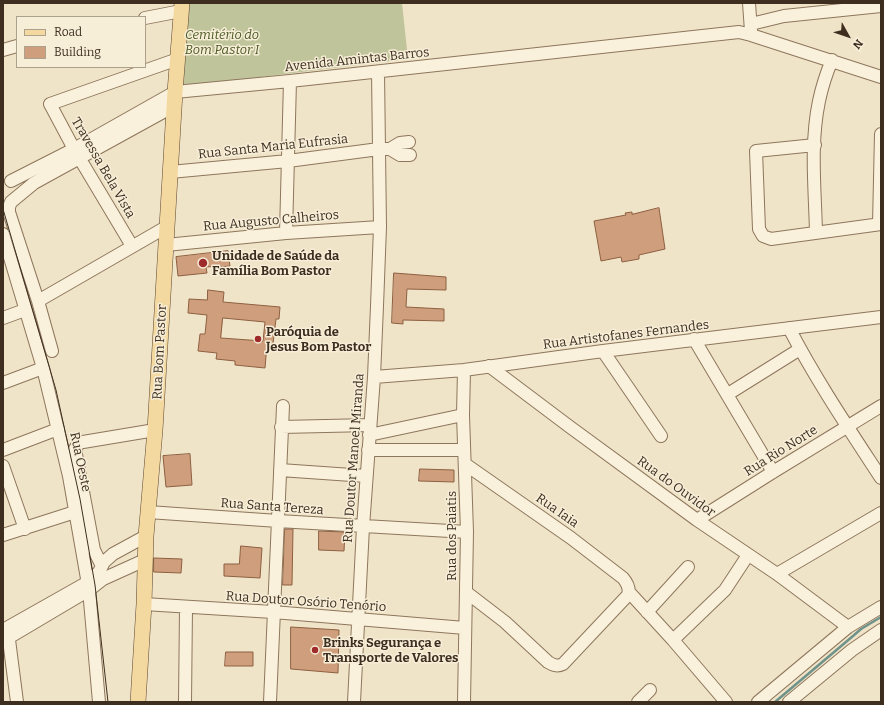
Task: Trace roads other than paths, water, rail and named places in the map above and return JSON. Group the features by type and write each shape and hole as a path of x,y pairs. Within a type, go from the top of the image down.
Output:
{"main road":[{"name":"Rua Bom Pastor","path":"138,702 144,604 146,536 155,430 168,226 174,99 182,7"}],"street":[{"path":"749,3 751,29"},
{"path":"751,29 784,16 881,6"},
{"path":"146,18 182,7"},
{"path":"751,29 881,77"},
{"name":"Avenida Amintas Barros","path":"38,301 9,212 11,202 34,183 77,154 174,99 290,81 739,32 751,29"},
{"path":"3,50 16,46"},
{"name":"Travessa Bela Vista","path":"132,246 77,154 50,104 178,59"},
{"path":"816,232 816,122 824,80 832,60"},
{"name":"Rua Doutor Manoel Miranda","path":"354,702 366,476 374,377 380,227 385,149 378,72"},
{"path":"286,232 290,81"},
{"path":"815,145 756,151 759,229 763,236 771,239 880,224 881,134"},
{"path":"385,149 400,143 409,142"},
{"path":"385,149 400,155 410,155"},
{"name":"Rua Santa Maria Eufrasia","path":"170,172 288,161 385,149"},
{"name":"Avenida Amintas Barros","path":"7,178 77,154"},
{"name":"Avenida Amintas Barros","path":"7,178 34,183"},
{"path":"52,351 38,301 168,226"},
{"name":"Rua Augusto Calheiros","path":"166,245 286,232 380,227"},
{"name":"Rua Oeste","path":"3,234 43,368 70,476 75,512 89,586 99,702"},
{"path":"3,318 25,310"},
{"name":"Rua Artistofanes Fernandes","path":"374,377 464,370 881,317"},
{"path":"789,328 800,349 847,426 881,478"},
{"path":"694,340 728,394 773,472"},
{"path":"728,394 800,349"},
{"path":"604,351 661,436"},
{"name":"Rua do Ouvidor","path":"489,366 698,520 777,574 844,632 851,648"},
{"path":"3,383 43,368"},
{"name":"Rua dos Paiatis","path":"464,370 463,415 467,532 464,702"},
{"path":"270,702 282,406"},
{"name":"Rua Rio Norte","path":"698,520 881,406"},
{"path":"281,427 370,430 463,415"},
{"path":"3,450 58,429"},
{"path":"102,566 94,550 75,450 77,446 83,442 155,430"},
{"path":"368,450 464,450"},
{"name":"Rua Iaia","path":"465,464 571,538 623,578 629,589 647,612 726,702"},
{"path":"3,466 25,529"},
{"path":"280,470 366,476"},
{"path":"3,535 75,512"},
{"name":"Rua Santa Tereza","path":"148,512 278,522 467,532"},
{"path":"777,574 881,513"},
{"path":"89,586 112,554 146,536"},
{"path":"673,640 725,590 748,555"},
{"path":"17,702 6,634 89,586 146,560"},
{"path":"647,612 688,567"},
{"path":"466,592 505,622 548,662 556,666 562,664 628,595 629,589"},
{"name":"Rua Doutor Osório Tenório","path":"144,604 186,608 273,612 465,628"},
{"path":"758,702 844,632 881,607"},
{"path":"185,702 186,608"},
{"path":"789,702 851,648 881,630"},
{"path":"638,702 650,690"}],"waterway":[{"path":"775,702 861,629 881,617"}],"tram line":[{"path":"3,209 56,390 80,499 95,585 108,702"}],"place":[{"name":"Unidade de Saúde da Família Bom Pastor","path":"203,263"},
{"name":"Paróquia de Jesus Bom Pastor","path":"258,339"},
{"name":"Brinks Segurança e Transporte de Valores","path":"315,650"}],"park label":[{"name":"Cemitério do Bom Pastor I","path":"222,42"}]}
